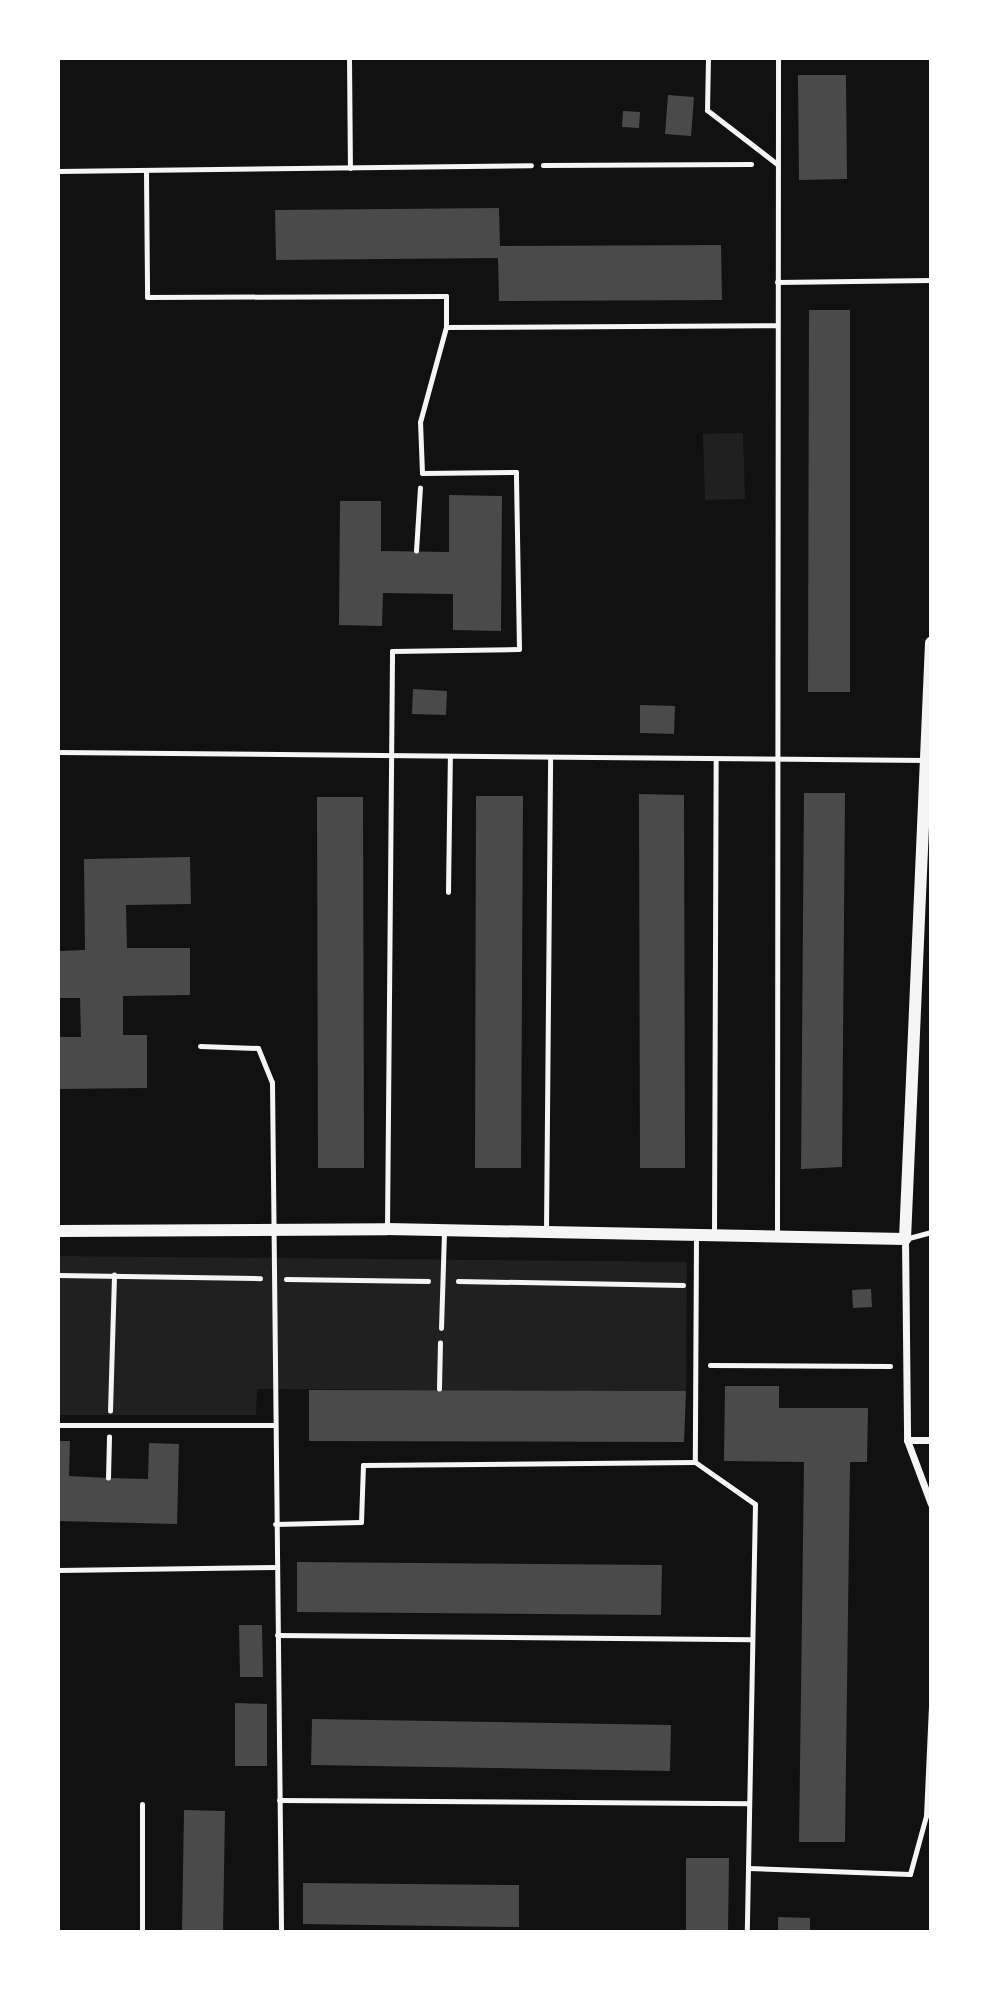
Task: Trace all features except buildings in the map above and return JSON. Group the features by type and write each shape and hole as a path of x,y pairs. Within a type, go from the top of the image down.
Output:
{"street":[{"path":"931,643 931,698 905,1239 907,1440 931,1504"},
{"path":"58,1231 387,1229 905,1239"},
{"path":"907,1440 931,1440"}],"lane":[{"path":"349,58 350,168"},
{"path":"708,58 707,110 777,164"},
{"path":"777,1236 778,58"},
{"path":"58,172 531,165"},
{"path":"146,172 147,297 446,296 446,327 420,422 422,473 516,472 519,649 393,651 387,1229"},
{"path":"777,282 931,280"},
{"path":"446,327 776,325"},
{"path":"58,752 928,761"},
{"path":"448,892 450,756"},
{"path":"546,1233 550,757"},
{"path":"714,1236 716,758"},
{"path":"200,1046 258,1048 272,1082 271,1279 281,1932"},
{"path":"440,1328 444,1231"},
{"path":"905,1239 931,1232"},
{"path":"695,1462 696,1236"},
{"path":"58,1425 274,1425"},
{"path":"275,1524 362,1522 363,1465 695,1462 755,1504 747,1932"},
{"path":"58,1570 276,1567"},
{"path":"277,1634 752,1639"},
{"path":"748,1868 910,1874 926,1816 931,1706"},
{"path":"279,1800 749,1803"},
{"path":"142,1804 142,1932"}],"path":[{"path":"531,165 777,164"},
{"path":"415,551 422,473"},
{"path":"58,1275 695,1285"},
{"path":"108,1478 114,1275"},
{"path":"439,1389 440,1328"},
{"path":"694,1365 905,1366"}],"shaded area":[{"path":"743,433 745,499 705,500 703,434"},
{"path":"58,1256 687,1262 686,1391 257,1389 256,1415 58,1415"}]}
